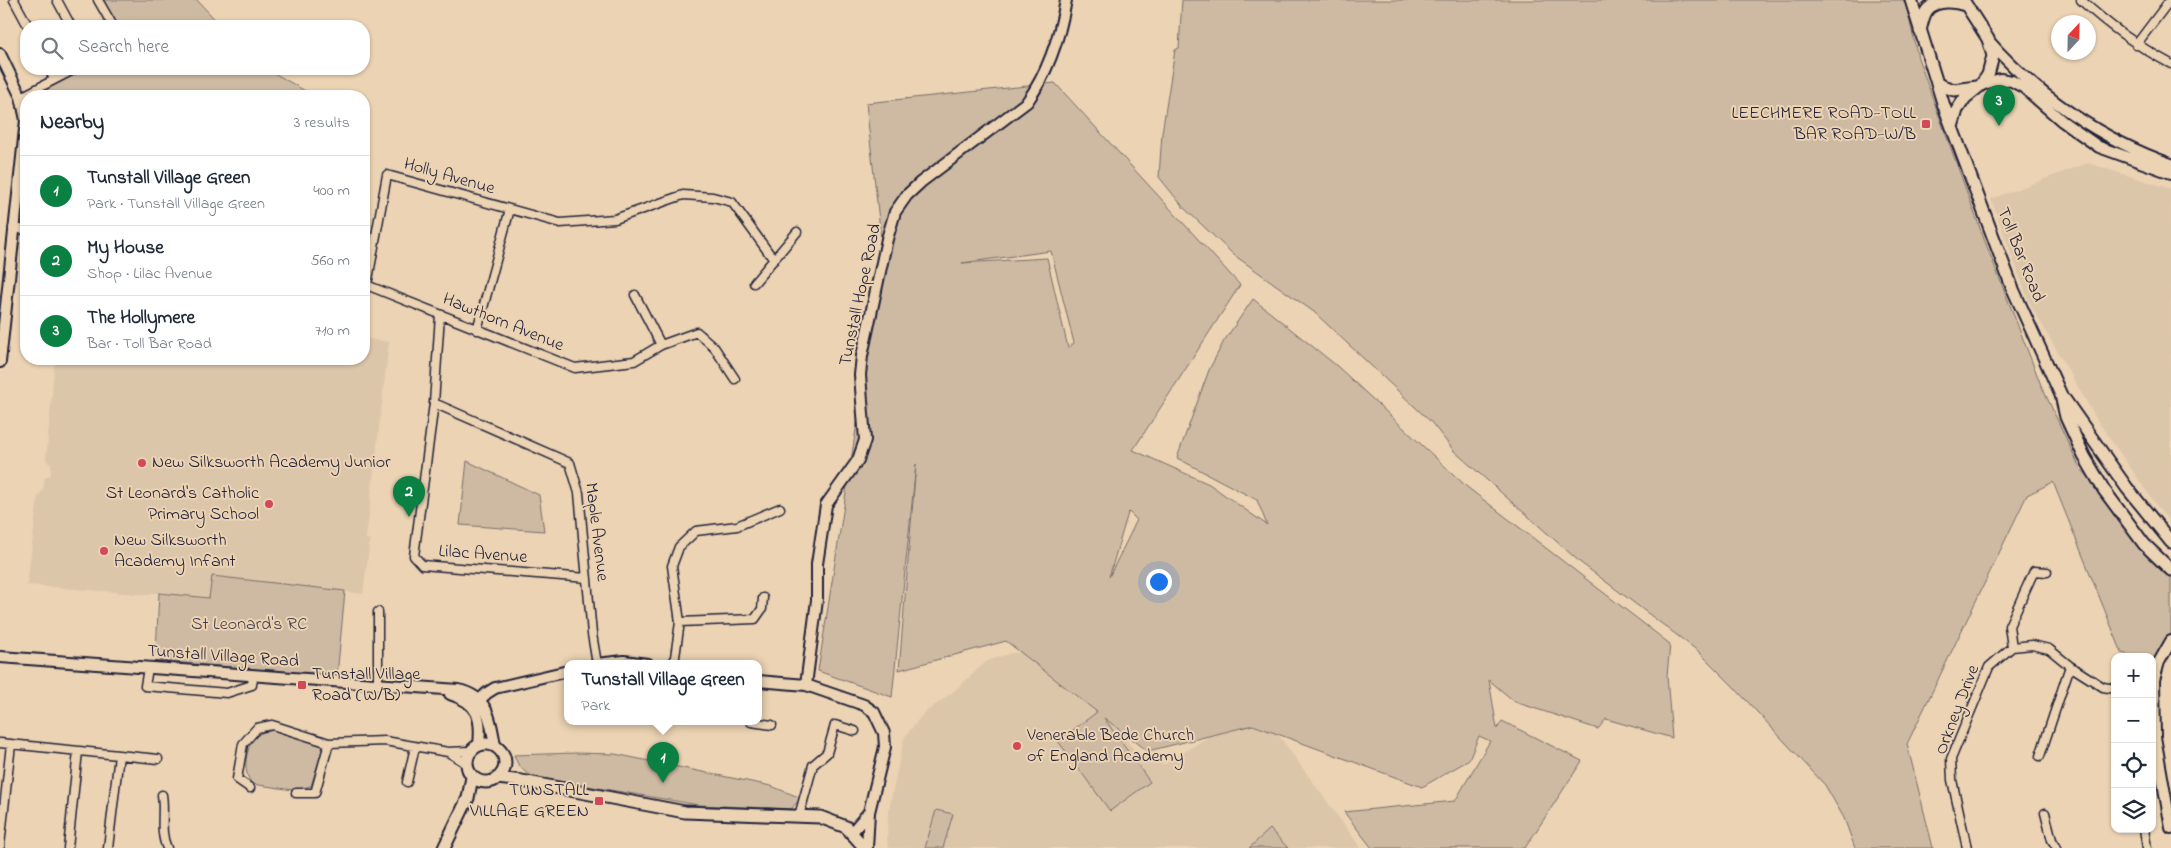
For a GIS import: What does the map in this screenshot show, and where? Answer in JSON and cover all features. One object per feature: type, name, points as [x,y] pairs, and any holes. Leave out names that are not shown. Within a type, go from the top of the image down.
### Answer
[{"type":"main road","points":[[1911,0],[1937,84],[1954,90],[1981,86]]},
{"type":"main road","points":[[1920,33],[1924,17],[1929,8],[1943,2],[1964,3],[1988,39],[1993,56],[1988,75],[1981,86],[1965,98],[1957,110],[1952,127]]},
{"type":"main road","name":"Toll Bar Road","points":[[1937,84],[2012,287],[2061,395],[2127,488],[2171,542]]},
{"type":"main road","name":"Toll Bar Road","points":[[2061,395],[2066,417],[2084,456],[2104,490],[2144,544],[2171,570]]},
{"type":"main road","points":[[468,798],[492,780],[504,769],[503,754],[495,746],[484,743],[472,753],[468,770],[472,777],[482,782],[492,780],[522,781],[685,812],[799,816],[830,820],[852,832],[866,848]]},
{"type":"main road","points":[[505,763],[522,781]]},
{"type":"main road","points":[[444,848],[468,798],[472,777]]},
{"type":"street","points":[[14,0],[25,20]]},
{"type":"street","points":[[57,0],[68,20]]},
{"type":"street","points":[[98,0],[110,20]]},
{"type":"street","name":"Tunstall Hope Road","points":[[806,685],[817,600],[817,564],[826,505],[858,460],[865,440],[860,375],[862,356],[887,239],[895,212],[907,195],[921,182],[1028,102],[1040,84],[1052,56],[1066,0]]},
{"type":"street","points":[[2081,0],[2110,26],[2136,45],[2171,64]]},
{"type":"street","points":[[2136,45],[2170,0]]},
{"type":"street","points":[[1988,39],[2006,60],[2053,100],[2105,135],[2171,164]]},
{"type":"street","points":[[0,54],[20,95]]},
{"type":"street","points":[[52,75],[54,79]]},
{"type":"street","points":[[34,90],[62,75]]},
{"type":"street","points":[[1981,86],[2000,79],[2012,81],[2023,87],[2062,122],[2099,147],[2171,173]]},
{"type":"street","points":[[0,362],[1,335],[20,173]]},
{"type":"street","name":"Holly Avenue","points":[[370,264],[387,175],[560,223],[616,219],[684,195],[713,197],[732,202],[774,260]]},
{"type":"street","points":[[476,330],[510,209]]},
{"type":"street","points":[[13,228],[20,229]]},
{"type":"street","points":[[754,283],[797,232]]},
{"type":"street","name":"Hawthorn Avenue","points":[[370,287],[574,368],[634,361],[661,345]]},
{"type":"street","points":[[635,295],[661,345],[697,332],[714,347],[735,379]]},
{"type":"street","name":"Lilac Avenue","points":[[440,315],[434,403],[414,556],[422,565],[587,578]]},
{"type":"street","name":"Maple Avenue","points":[[434,403],[570,463],[579,493],[596,660]]},
{"type":"street","points":[[675,660],[680,622],[672,566],[679,547],[696,531],[737,526],[780,508]]},
{"type":"street","points":[[2047,572],[2034,571],[2009,626],[2012,647],[2032,645],[2049,649],[2070,666],[2103,687],[2111,688]]},
{"type":"street","points":[[680,622],[755,619],[760,616],[763,598]]},
{"type":"street","points":[[378,612],[378,685]]},
{"type":"street","points":[[2156,673],[2159,662],[2171,641]]},
{"type":"street","name":"Orkney Drive","points":[[1967,848],[1952,780],[1951,760],[1989,667],[2012,647]]},
{"type":"street","name":"Tunstall Village Road","points":[[4,658],[435,689],[466,692],[476,703]]},
{"type":"street","points":[[2040,756],[2070,666]]},
{"type":"street","points":[[148,668],[145,686],[227,692],[252,685],[253,675]]},
{"type":"street","points":[[476,703],[495,688],[564,672]]},
{"type":"street","points":[[762,681],[806,685],[864,705],[874,712],[884,733],[885,747],[870,812],[866,848]]},
{"type":"street","points":[[476,703],[487,711],[495,746]]},
{"type":"street","points":[[250,788],[237,779],[243,744],[257,728],[272,725],[329,743],[385,742],[448,752],[472,753],[479,717],[476,703]]},
{"type":"street","points":[[762,724],[772,725]]},
{"type":"street","points":[[799,816],[813,765],[827,753],[835,725],[855,731]]},
{"type":"street","points":[[0,743],[158,759]]},
{"type":"street","points":[[296,793],[314,792],[329,743]]},
{"type":"street","points":[[2156,743],[2171,828]]},
{"type":"street","points":[[0,846],[11,744]]},
{"type":"street","points":[[407,782],[415,747]]},
{"type":"street","points":[[68,848],[78,751]]},
{"type":"street","points":[[108,848],[119,755]]},
{"type":"street","points":[[162,794],[164,808],[162,824],[164,843],[167,848]]},
{"type":"street","points":[[852,832],[870,812]]},
{"type":"street","points":[[2045,813],[2052,840],[2057,848]]},
{"type":"street","points":[[2145,833],[2147,848]]},
{"type":"shaded area","points":[[2088,163],[2171,189],[2171,522],[2162,513],[2097,420],[2030,304],[1991,199]]},
{"type":"shaded area","points":[[370,339],[389,342],[366,539],[370,540],[363,594],[213,576],[209,598],[27,585],[38,497],[43,489],[45,477],[51,475],[51,465],[46,460],[54,365],[370,365]]},
{"type":"shaded area","name":"Venerable Bede Church of England Academy","points":[[1035,651],[1110,717],[1137,754],[1154,763],[1165,764],[1216,732],[1243,725],[1262,726],[1277,733],[1361,848],[889,848],[887,841],[888,814],[904,738],[923,714],[953,692],[987,661],[1012,653]]},
{"type":"green space","points":[[99,0],[197,0],[215,20],[111,20]]},
{"type":"green space","points":[[1182,0],[1905,0],[1918,58],[1981,231],[2041,385],[2080,468],[2171,566],[2171,641],[2159,662],[2156,662],[2156,653],[2122,653],[2053,482],[2027,495],[1907,744],[1933,848],[1855,848],[1844,818],[1825,785],[1698,651],[1581,563],[1454,451],[1431,422],[1314,312],[1234,255],[1184,208],[1159,177],[1162,133],[1175,50],[1179,48]]},
{"type":"green space","points":[[67,75],[277,75],[304,90],[36,90]]},
{"type":"green space","points":[[1055,83],[1240,285],[1133,450],[1209,484],[1267,525],[1257,500],[1177,458],[1209,370],[1224,341],[1253,299],[1337,366],[1467,487],[1670,644],[1667,676],[1672,738],[1606,719],[1598,729],[1515,702],[1489,680],[1497,729],[1502,721],[1582,761],[1525,848],[1372,848],[1344,812],[1455,801],[1490,741],[1479,736],[1469,760],[1422,787],[1253,725],[1148,751],[1104,718],[1150,782],[1110,811],[1058,741],[1097,712],[1006,641],[899,670],[916,464],[892,697],[818,671],[883,257],[866,103]],"holes":[[[1051,251],[1074,343],[1068,348],[1047,258],[962,263]],[[1128,513],[1137,520],[1109,577]]]},
{"type":"green space","points":[[467,461],[539,495],[544,531],[460,525]]},
{"type":"green space","name":"St Leonard's RC","points":[[212,576],[345,591],[337,676],[161,661],[156,652],[159,593],[209,598]]},
{"type":"green space","points":[[275,730],[324,744],[311,786],[293,790],[252,784],[247,773],[246,762],[252,739],[263,732]]},
{"type":"green space","name":"TUNSTALL VILLAGE GREEN","points":[[615,754],[771,786],[801,798],[791,809],[699,805],[534,777],[521,768],[514,755]]},
{"type":"green space","points":[[936,810],[953,814],[943,848],[925,848]]},
{"type":"green space","points":[[1270,829],[1288,848],[1249,848]]},
{"type":"place","name":"LEECHMERE ROAD-TOLL BAR ROAD-W/B","points":[[1926,124]]},
{"type":"place","name":"The Hollymere","points":[[1999,126]]},
{"type":"place","name":"New Silksworth Academy Junior","points":[[142,463]]},
{"type":"place","name":"St Leonard's Catholic Primary School","points":[[269,504]]},
{"type":"place","name":"My House","points":[[409,517]]},
{"type":"place","name":"New Silksworth Academy Infant","points":[[104,551]]},
{"type":"place","name":"Tunstall Village Road (W/B)","points":[[302,685]]},
{"type":"place","name":"Venerable Bede Church of England Academy","points":[[1017,746]]},
{"type":"place","name":"Tunstall Village Green","points":[[663,783]]},
{"type":"place","name":"TUNSTALL VILLAGE GREEN","points":[[599,801]]}]
